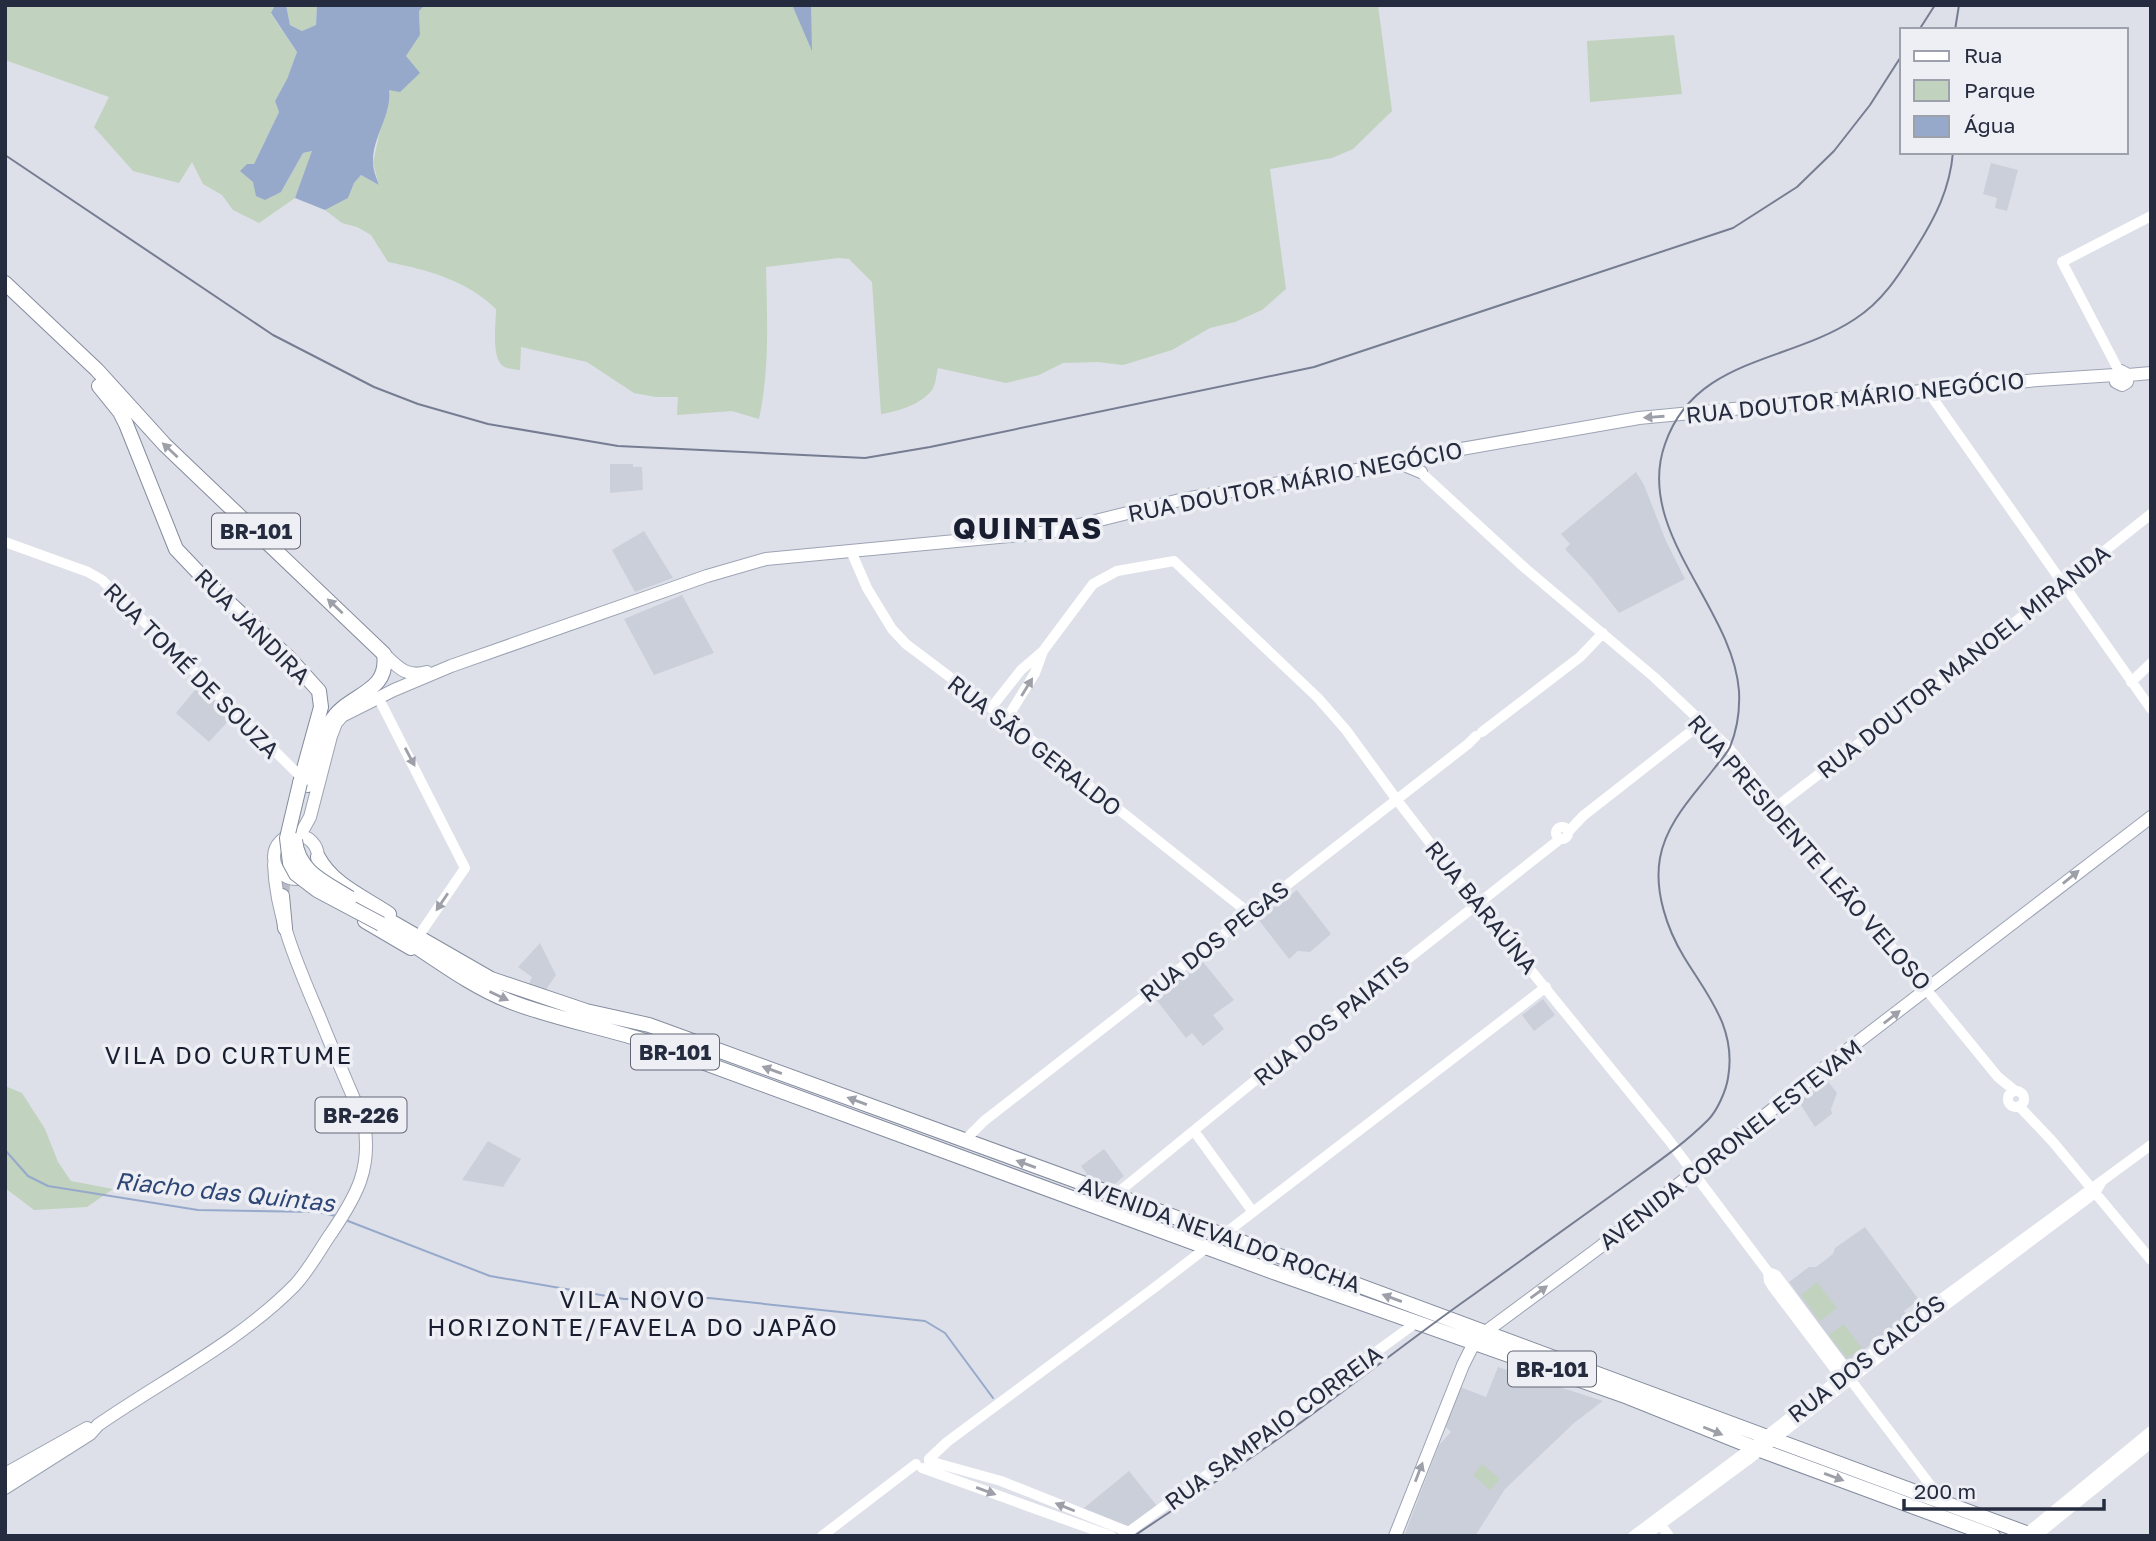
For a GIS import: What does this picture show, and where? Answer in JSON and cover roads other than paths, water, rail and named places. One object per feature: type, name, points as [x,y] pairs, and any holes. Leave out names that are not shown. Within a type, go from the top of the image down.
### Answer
[{"type":"highway","name":"BR-101","points":[[5,283],[97,370],[165,445],[384,654],[384,672],[380,680],[341,709],[330,722],[302,780],[296,829],[297,855],[316,877],[380,919],[414,934]]},
{"type":"highway","name":"RUA JANDIRA","points":[[5,295],[85,371],[120,412],[176,549],[319,691],[321,707],[302,780]]},
{"type":"highway","points":[[318,769],[330,722]]},
{"type":"highway","points":[[317,851],[324,868],[340,884],[394,917],[414,934]]},
{"type":"highway","points":[[296,880],[400,943],[425,952]]},
{"type":"highway","points":[[282,896],[285,928]]},
{"type":"highway","name":"AVENIDA NEVALDO ROCHA","points":[[380,919],[425,952],[484,989],[508,1000],[642,1040],[1334,1294],[1418,1322],[1480,1338]]},
{"type":"highway","name":"AVENIDA NEVALDO ROCHA","points":[[414,934],[509,987],[592,1013],[649,1026],[1115,1195],[1628,1397],[1943,1502],[2030,1535]]},
{"type":"highway","points":[[884,1130],[948,1149],[955,1149],[964,1141]]},
{"type":"highway","name":"AVENIDA NEVALDO ROCHA","points":[[1763,1443],[1963,1530],[1993,1536]]},
{"type":"main road","points":[[2119,374],[2062,262],[2151,216]]},
{"type":"main road","name":"RUA DOUTOR MÁRIO NEGÓCIO","points":[[300,835],[310,817],[336,723],[342,716],[378,697],[451,666],[766,559],[1051,532],[1165,503],[1628,419],[1927,390],[2151,373]]},
{"type":"main road","points":[[1927,390],[2151,709]]},
{"type":"main road","points":[[1402,462],[1402,466],[1421,472],[1422,458]]},
{"type":"main road","name":"RUA PRESIDENTE LEÃO VELOSO","points":[[1421,472],[1727,746],[1928,988],[2011,1093],[2009,1104],[2021,1104],[2096,1188]]},
{"type":"main road","name":"RUA DOUTOR MANOEL MIRANDA","points":[[1776,807],[1942,680],[2151,514]]},
{"type":"main road","name":"RUA TOMÉ DE SOUZA","points":[[5,542],[88,572],[102,580],[302,780]]},
{"type":"main road","name":"RUA SÃO GERALDO","points":[[851,551],[867,587],[899,637],[915,652],[991,708],[1249,913]]},
{"type":"main road","name":"RUA BARAÚNA","points":[[1043,651],[1097,580],[1128,569],[1174,561],[1332,713],[1476,903],[1693,1172],[1768,1272],[1776,1275],[1846,1375],[1943,1502]]},
{"type":"main road","name":"RUA DOS PEGAS","points":[[964,1141],[984,1121],[1580,657],[1602,633]]},
{"type":"main road","points":[[991,708],[1021,670],[1043,651]]},
{"type":"main road","points":[[1006,720],[1035,673],[1043,651]]},
{"type":"main road","name":"RUA DOUTOR MÁRIO NEGÓCIO","points":[[384,654],[403,673],[417,675],[451,666]]},
{"type":"main road","points":[[2131,682],[2151,663]]},
{"type":"main road","points":[[2131,682],[2151,670]]},
{"type":"main road","points":[[378,697],[466,868],[414,934]]},
{"type":"main road","name":"RUA DOS PAIATIS","points":[[1115,1195],[1703,722]]},
{"type":"main road","points":[[279,842],[302,780]]},
{"type":"main road","name":"RUA DOUTOR MÁRIO NEGÓCIO","points":[[313,806],[317,851]]},
{"type":"main road","name":"AVENIDA CORONEL ESTEVAM","points":[[1395,1536],[1463,1365],[1480,1338],[1601,1247],[1928,988],[2151,817]]},
{"type":"main road","points":[[279,842],[289,835],[300,835],[317,851]]},
{"type":"main road","name":"BR-226","points":[[5,1488],[90,1434],[98,1425],[211,1351],[276,1303],[297,1282],[335,1227],[363,1174],[368,1144],[364,1122],[301,975],[285,928],[276,888],[274,863],[274,853],[279,842]]},
{"type":"main road","name":"BR-226","points":[[285,928],[286,889],[296,880],[310,875],[314,870],[317,851]]},
{"type":"main road","points":[[274,863],[278,872],[296,880]]},
{"type":"main road","points":[[822,1536],[900,1476],[924,1462],[1378,1118],[1546,987]]},
{"type":"main road","points":[[1194,1131],[1252,1212]]},
{"type":"main road","name":"RUA DOS CAICÓS","points":[[1633,1536],[1653,1528],[1846,1375],[2151,1145]]},
{"type":"main road","points":[[2096,1188],[2151,1260]]},
{"type":"main road","name":"RUA SAMPAIO CORREIA","points":[[1126,1534],[1418,1322]]},
{"type":"main road","name":"BR-226","points":[[5,1474],[85,1428],[98,1425]]},
{"type":"main road","points":[[2030,1535],[2151,1431]]},
{"type":"main road","points":[[2030,1535],[2151,1443]]},
{"type":"main road","points":[[924,1462],[1001,1481],[1126,1534]]},
{"type":"main road","points":[[924,1462],[1111,1536]]},
{"type":"main road","points":[[1653,1528],[1669,1536]]},
{"type":"water","points":[[275,5],[286,5],[290,25],[302,31],[316,25],[317,5],[425,5],[419,11],[420,35],[406,56],[420,73],[400,92],[389,90],[388,108],[374,153],[373,163],[379,185],[361,175],[354,183],[348,198],[325,210],[295,198],[312,151],[303,153],[281,192],[265,200],[256,196],[253,182],[240,171],[247,164],[254,164],[279,112],[275,101],[297,52],[271,13]]},
{"type":"water","points":[[811,5],[812,51],[793,7]]},
{"type":"waterway","name":"Riacho das Quintas","points":[[5,1150],[28,1176],[48,1186],[198,1210],[317,1212],[336,1216]]},
{"type":"waterway","name":"Riacho das Quintas","points":[[348,1221],[490,1276],[624,1299],[709,1298],[925,1321],[945,1333],[993,1398]]},
{"type":"tunnel","points":[[282,896],[285,864],[291,850]]},
{"type":"tram line","points":[[1920,28],[1935,5]]},
{"type":"tram line","points":[[1955,28],[1959,5]]},
{"type":"tram line","points":[[5,155],[273,335],[374,387],[418,404],[488,424],[618,446],[865,458],[930,447],[1314,367],[1733,228],[1797,187],[1834,151],[1870,105],[1900,58]]},
{"type":"tram line","points":[[1134,1536],[1300,1423],[1653,1165],[1698,1130],[1715,1111],[1728,1078],[1728,1043],[1718,1013],[1672,934],[1660,896],[1659,871],[1663,845],[1674,822],[1730,747],[1737,720],[1739,691],[1733,660],[1721,629],[1673,538],[1663,507],[1659,476],[1665,444],[1679,415],[1698,394],[1721,378],[1746,365],[1829,333],[1855,319],[1882,296],[1897,278],[1929,226],[1945,191],[1953,154]]},
{"type":"district","name":"QUINTAS","points":[[1028,528]]},
{"type":"district","name":"VILA DO CURTUME","points":[[229,1054]]},
{"type":"district","name":"VILA NOVO HORIZONTE/FAVELA DO JAPÃO","points":[[633,1312]]}]
